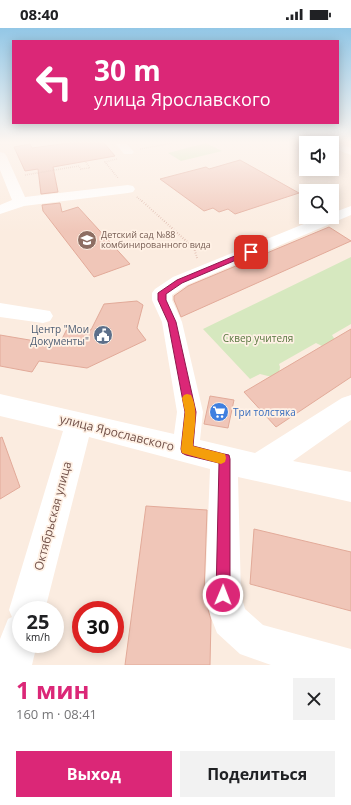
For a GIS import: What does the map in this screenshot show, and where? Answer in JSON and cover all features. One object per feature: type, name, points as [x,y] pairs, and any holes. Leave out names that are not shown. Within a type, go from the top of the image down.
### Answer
[{"type":"street","points":[[5,178],[20,202]]},
{"type":"street","points":[[0,210],[20,202],[128,189]]},
{"type":"street","points":[[186,449],[190,412],[172,322],[162,300],[162,293],[180,281],[351,210]]},
{"type":"street","points":[[0,310],[43,316]]},
{"type":"street","name":"улица Ярославского","points":[[0,405],[240,463],[351,487]]},
{"type":"street","points":[[344,665],[252,642],[230,620],[223,595],[240,463],[318,429],[351,406]]},
{"type":"street","name":"Октябрьская улица","points":[[30,601],[79,423]]},
{"type":"path","points":[[25,175],[39,173]]},
{"type":"path","points":[[114,173],[128,189],[194,248],[196,257],[208,270]]},
{"type":"green space","name":"Сквер учителя","points":[[351,257],[351,324],[332,335],[335,340],[322,346],[316,343],[279,364],[279,373],[272,377],[260,374],[250,379],[203,329]]},
{"type":"building","points":[[38,173],[54,173],[58,192],[41,194]]},
{"type":"building","points":[[184,173],[263,173],[299,193],[235,214],[228,209],[219,212],[213,208],[204,211],[160,179]]},
{"type":"building","name":"Детский сад №88 комбинированного вида","points":[[60,203],[62,212],[78,207],[130,264],[94,277],[43,211],[42,205]]},
{"type":"building","points":[[329,227],[351,241],[181,317],[174,300],[174,296],[188,286]]},
{"type":"building","name":"Центр \"Мои Документы\"","points":[[137,301],[143,305],[137,328],[146,340],[87,368],[39,361],[32,372],[0,366],[0,335],[59,345],[68,327],[91,330],[104,304]]},
{"type":"building","points":[[351,329],[351,377],[276,427],[244,392]]},
{"type":"building","name":"Три толстяка","points":[[210,396],[234,400],[228,428],[204,424]]},
{"type":"building","points":[[2,437],[20,487],[0,499],[0,438]]},
{"type":"building","points":[[146,506],[207,510],[204,595],[211,620],[210,665],[125,665]]},
{"type":"building","points":[[254,529],[351,552],[351,611],[250,584]]},
{"type":"slow traffic","points":[[187,398],[190,412],[186,449],[221,458]]},
{"type":"place","name":"Детский сад №88 комбинированного вида","points":[[87,240]]},
{"type":"place","name":"Центр \"Мои Документы\"","points":[[103,335]]},
{"type":"place","name":"Три толстяка","points":[[219,412]]},
{"type":"route","points":[[223,595],[224,459],[186,449],[190,412],[172,322],[162,300],[162,293],[180,281],[251,252]]}]
